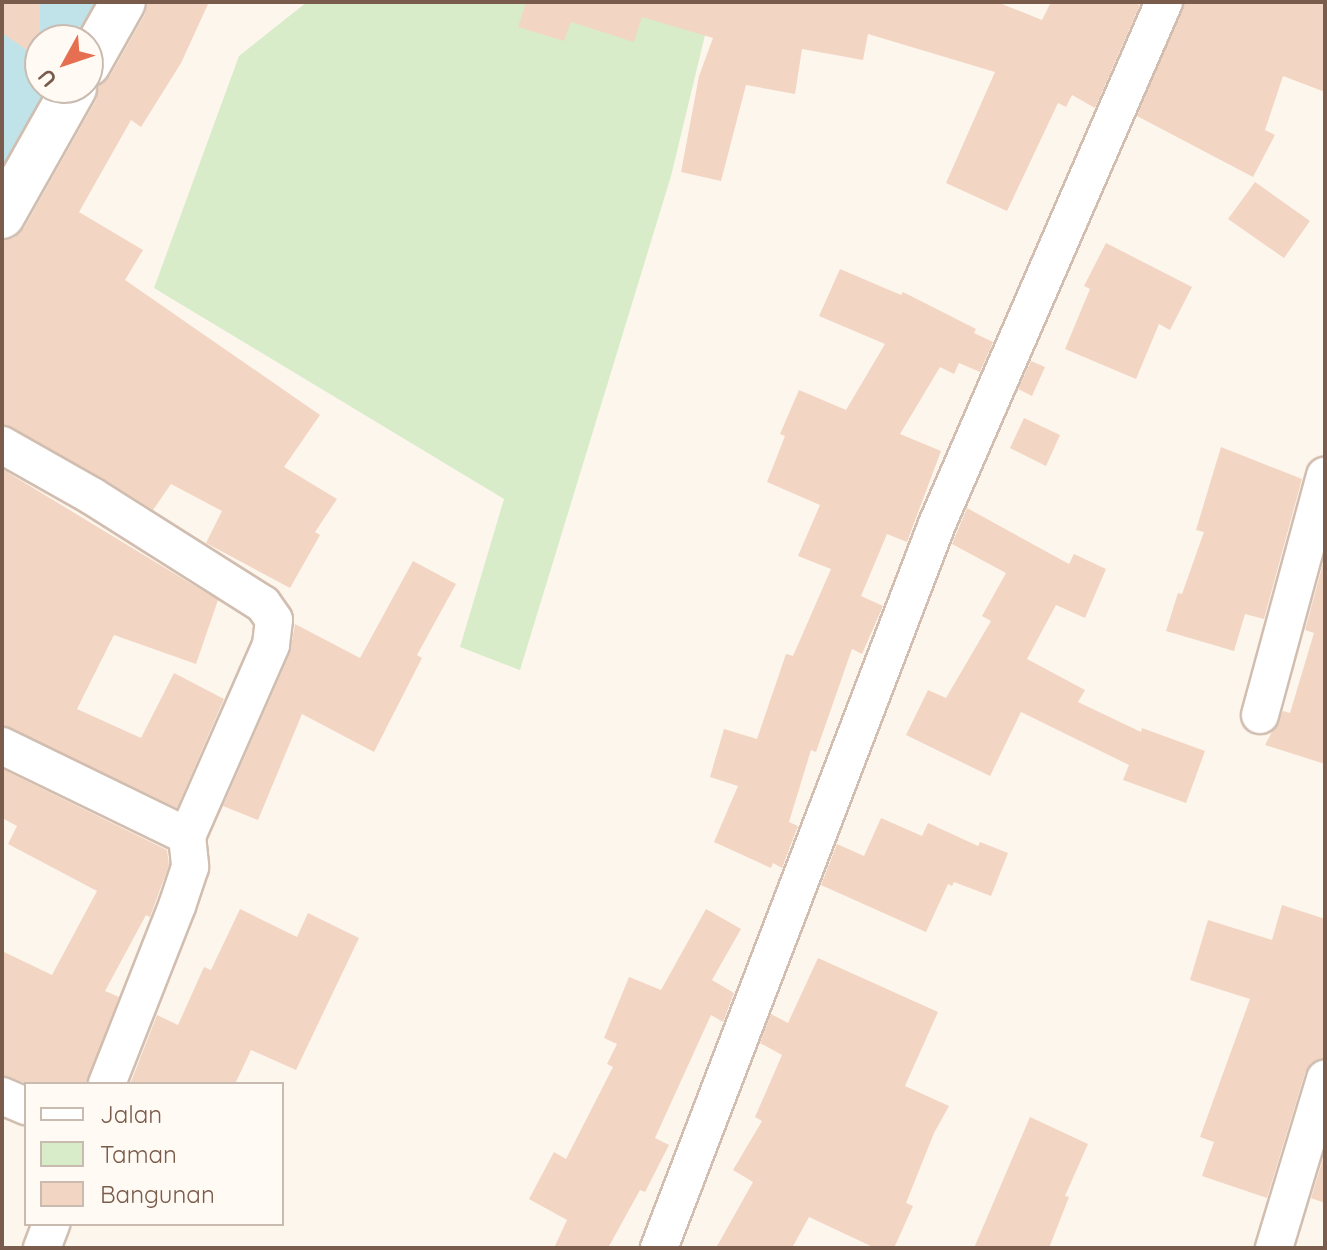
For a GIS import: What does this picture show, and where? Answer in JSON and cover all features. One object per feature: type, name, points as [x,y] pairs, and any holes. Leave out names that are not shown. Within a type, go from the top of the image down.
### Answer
[{"type":"street","points":[[104,36],[123,2]]},
{"type":"street","points":[[659,1248],[937,524],[1164,2]]},
{"type":"street","points":[[2,216],[65,104]]},
{"type":"street","points":[[2,445],[92,496],[263,604],[274,620],[271,645],[187,836],[190,867],[108,1082]]},
{"type":"street","points":[[1260,715],[1325,476]]},
{"type":"street","points":[[2,746],[187,836]]},
{"type":"street","points":[[1274,1248],[1325,1079]]},
{"type":"street","points":[[2,1096],[24,1105]]},
{"type":"street","points":[[42,1248],[50,1226]]},
{"type":"green space","points":[[307,2],[713,2],[671,176],[520,670],[460,647],[504,499],[154,288],[239,56]]},
{"type":"water","points":[[2,2],[96,2],[85,24],[24,24],[24,104],[43,104],[2,178]]},
{"type":"building","points":[[2,2],[40,2],[40,24],[24,24],[24,48],[2,33]]},
{"type":"building","points":[[148,2],[209,2],[181,63],[141,127],[131,120],[79,212],[143,250],[125,280],[320,415],[284,467],[337,499],[315,532],[320,535],[290,588],[206,543],[222,511],[171,484],[153,510],[102,478],[2,424],[2,241],[14,238],[24,228],[94,104],[104,104],[104,81],[145,14]]},
{"type":"building","points":[[526,2],[997,2],[1042,20],[1051,2],[1132,2],[1140,5],[1095,108],[1072,95],[1066,107],[1058,103],[1007,211],[946,183],[995,72],[868,34],[863,60],[802,49],[795,94],[746,85],[721,181],[681,172],[699,76],[713,38],[642,17],[634,42],[571,22],[564,41],[518,27]]},
{"type":"building","points":[[1185,2],[1325,2],[1325,92],[1283,76],[1265,130],[1275,135],[1253,177],[1137,116]]},
{"type":"building","points":[[1255,182],[1310,221],[1284,258],[1228,219]]},
{"type":"building","points":[[1106,243],[1192,287],[1170,330],[1159,324],[1136,379],[1065,349],[1090,289],[1084,286]]},
{"type":"building","points":[[840,269],[901,295],[903,292],[976,329],[974,333],[993,342],[980,372],[959,363],[954,374],[940,367],[900,434],[941,451],[907,542],[887,534],[861,596],[883,606],[862,654],[852,649],[816,752],[811,750],[789,822],[798,826],[782,868],[773,863],[771,868],[714,842],[738,786],[710,777],[724,729],[757,739],[786,654],[793,656],[831,569],[798,556],[820,505],[767,482],[785,436],[780,434],[799,390],[846,410],[885,344],[819,316]]},
{"type":"building","points":[[1031,361],[1045,367],[1032,396],[1018,389]]},
{"type":"building","points":[[1024,418],[1060,435],[1046,466],[1010,448]]},
{"type":"building","points":[[1221,447],[1302,479],[1264,619],[1245,614],[1234,651],[1166,631],[1178,593],[1182,594],[1204,532],[1196,530]]},
{"type":"building","points":[[2,469],[218,600],[196,664],[114,635],[77,709],[141,738],[174,673],[224,699],[177,808],[2,725]]},
{"type":"building","points":[[967,508],[1069,564],[1074,554],[1106,569],[1085,618],[1056,605],[1027,659],[1085,690],[1078,702],[1141,732],[1142,728],[1205,751],[1186,803],[1123,780],[1129,765],[1021,712],[990,776],[906,735],[928,690],[946,698],[991,621],[982,616],[1006,573],[952,544]]},
{"type":"building","points":[[1325,556],[1325,764],[1265,745],[1283,711],[1290,713],[1314,633],[1305,630]]},
{"type":"building","points":[[413,561],[456,584],[417,655],[422,658],[374,752],[302,714],[258,820],[223,806],[290,653],[295,624],[360,658]]},
{"type":"building","points":[[2,769],[167,850],[169,865],[150,917],[146,915],[105,991],[119,997],[87,1082],[24,1083],[2,1075],[2,951],[52,975],[97,891],[8,844],[17,826],[2,818]]},
{"type":"building","points":[[881,818],[922,836],[928,823],[978,846],[980,842],[1008,853],[991,896],[954,882],[952,886],[948,884],[926,932],[821,885],[837,844],[864,856]]},
{"type":"building","points":[[1282,905],[1325,919],[1325,1059],[1311,1063],[1305,1073],[1267,1198],[1202,1176],[1214,1142],[1200,1137],[1250,999],[1190,980],[1208,920],[1272,940]]},
{"type":"building","points":[[240,909],[297,937],[308,913],[359,938],[296,1070],[251,1050],[236,1082],[131,1082],[157,1015],[178,1025],[204,967],[211,970]]},
{"type":"building","points":[[706,909],[741,929],[712,980],[734,993],[723,1022],[711,1015],[655,1138],[669,1145],[645,1192],[640,1190],[608,1248],[554,1248],[567,1220],[529,1199],[554,1152],[566,1159],[613,1067],[607,1064],[617,1044],[604,1038],[629,977],[661,990]]},
{"type":"building","points":[[818,958],[938,1012],[905,1086],[949,1106],[934,1133],[906,1203],[913,1206],[894,1248],[875,1248],[809,1217],[792,1248],[716,1248],[753,1182],[733,1170],[762,1121],[755,1117],[782,1055],[760,1043],[771,1014],[788,1023]]},
{"type":"building","points":[[1030,1117],[1088,1144],[1065,1196],[1069,1197],[1049,1248],[974,1248]]},
{"type":"building","points":[[1325,1152],[1325,1203],[1311,1198]]}]
